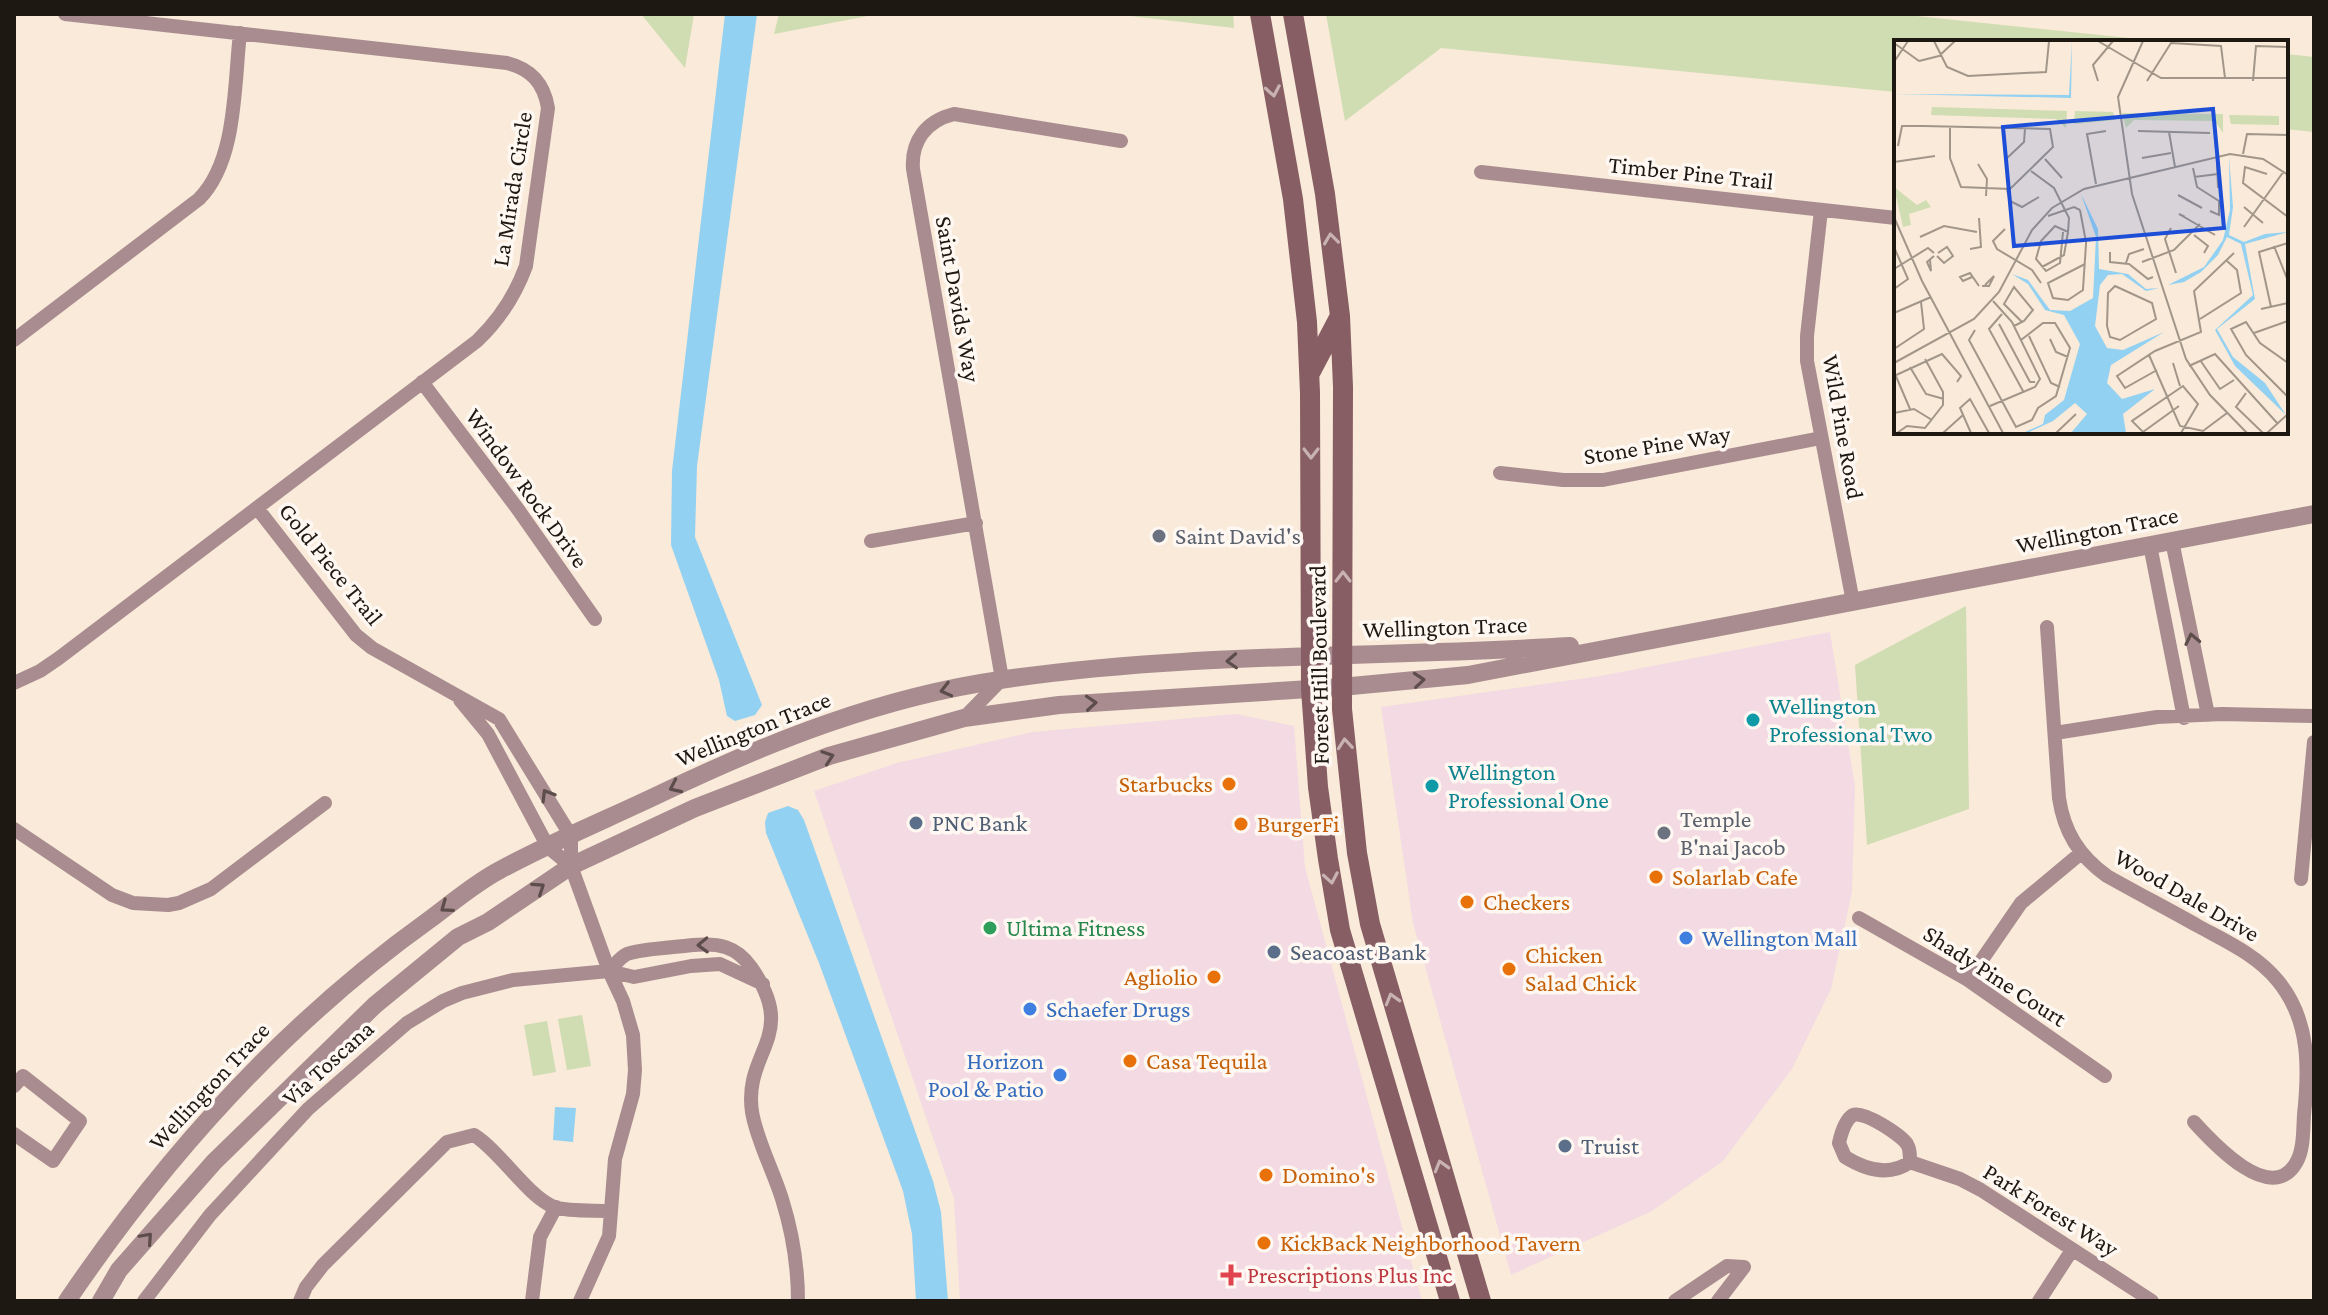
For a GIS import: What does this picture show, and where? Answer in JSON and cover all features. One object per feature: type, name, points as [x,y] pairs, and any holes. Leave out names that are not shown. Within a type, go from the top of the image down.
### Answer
[{"type":"main road","name":"Forest Hill Boulevard","points":[[1260,14],[1300,252],[1310,375],[1310,656],[1318,787],[1340,930],[1450,1301]]},
{"type":"main road","name":"Forest Hill Boulevard","points":[[1293,14],[1325,194],[1340,316],[1343,387],[1341,687],[1348,781],[1370,924],[1481,1301]]},
{"type":"main road","points":[[1310,375],[1340,316]]},
{"type":"street","name":"La Mirada Circle","points":[[14,683],[59,658],[493,325],[518,287],[531,244],[548,108],[542,87],[528,71],[507,63],[65,14]]},
{"type":"street","points":[[14,340],[199,199],[213,183],[223,164],[227,144],[240,33]]},
{"type":"street","name":"Saint Davids Way","points":[[1002,679],[913,169],[914,148],[918,138],[933,122],[964,114],[1121,141]]},
{"type":"street","name":"Timber Pine Trail","points":[[1481,172],[1894,218]]},
{"type":"street","name":"Wild Pine Road","points":[[1821,210],[1807,361],[1853,602]]},
{"type":"street","name":"Window Rock Drive","points":[[422,382],[517,508],[595,619]]},
{"type":"street","name":"Stone Pine Way","points":[[1500,473],[1563,480],[1603,480],[1821,438]]},
{"type":"street","name":"Gold Piece Trail","points":[[257,508],[356,635],[372,648],[499,719],[571,836]]},
{"type":"street","name":"Wellington Trace","points":[[101,1301],[119,1270],[214,1162],[375,1005],[458,937],[488,922],[571,866],[695,808],[829,756],[964,718],[1059,705],[1341,687],[1468,675],[2314,514]]},
{"type":"street","points":[[871,541],[976,523]]},
{"type":"street","points":[[2172,541],[2208,715]]},
{"type":"street","points":[[2150,545],[2184,718]]},
{"type":"street","name":"Wood Dale Drive","points":[[2047,627],[2061,810],[2068,831],[2081,853],[2107,876],[2247,953],[2278,981],[2299,1018],[2308,1060],[2306,1096],[2300,1156],[2288,1172],[2269,1178],[2259,1176],[2217,1149],[2194,1122]]},
{"type":"street","name":"Wellington Trace","points":[[67,1301],[116,1229],[197,1131],[281,1042],[379,955],[497,871],[779,739],[876,708],[1002,679],[1111,668],[1341,654],[1459,653],[1653,641]]},
{"type":"street","points":[[964,718],[1002,679]]},
{"type":"street","name":"Gold Piece Trail","points":[[455,693],[488,734],[548,847],[571,866]]},
{"type":"street","points":[[2055,733],[2157,717],[2314,716]]},
{"type":"street","points":[[2301,879],[2314,742]]},
{"type":"street","points":[[14,829],[112,895],[133,903],[168,905],[211,889],[325,803]]},
{"type":"street","points":[[571,836],[571,866],[630,1023],[635,1059],[633,1094],[615,1159],[609,1236],[580,1301]]},
{"type":"street","points":[[1968,980],[2021,903],[2081,853]]},
{"type":"street","name":"Shady Pine Court","points":[[1859,918],[1968,980],[2105,1076]]},
{"type":"street","points":[[609,971],[625,954],[695,945],[726,945],[743,956],[763,984],[771,1005],[771,1026],[753,1080],[752,1111],[792,1240],[798,1301]]},
{"type":"street","points":[[609,971],[634,977],[720,964],[763,984]]},
{"type":"street","name":"Via Toscana","points":[[144,1301],[210,1215],[261,1157],[329,1090],[407,1023],[443,1001],[492,984],[609,971]]},
{"type":"street","points":[[14,1086],[23,1076],[80,1121],[53,1161],[14,1134]]},
{"type":"street","points":[[1862,1114],[1901,1137],[1916,1165],[1896,1171],[1879,1171],[1845,1157],[1839,1143],[1847,1122],[1854,1115],[1862,1114]]},
{"type":"street","points":[[300,1301],[306,1287],[323,1265],[447,1142],[474,1135],[487,1143],[541,1199],[556,1207],[611,1211]]},
{"type":"street","name":"Park Forest Way","points":[[1916,1165],[1960,1179],[1981,1190],[2152,1301]]},
{"type":"street","points":[[532,1301],[540,1237],[556,1207]]},
{"type":"street","points":[[2039,1301],[2072,1250]]},
{"type":"street","points":[[1675,1301],[1727,1266],[1744,1267],[1718,1301]]},
{"type":"shaded area","points":[[1830,632],[1855,786],[1852,892],[1831,989],[1792,1069],[1723,1161],[1652,1211],[1511,1275],[1413,923],[1381,707],[1600,676]]},
{"type":"shaded area","points":[[1236,714],[1294,726],[1305,867],[1422,1301],[960,1301],[954,1199],[814,791],[897,763],[1032,732]]},
{"type":"green space","points":[[641,14],[694,14],[685,68]]},
{"type":"green space","points":[[779,14],[878,14],[774,34]]},
{"type":"green space","points":[[1113,14],[1233,14],[1234,28]]},
{"type":"green space","points":[[1326,14],[1897,14],[2149,40],[1894,40],[1894,92],[1441,48],[1345,121]]},
{"type":"green space","points":[[2288,54],[2314,57],[2314,132],[2288,129]]},
{"type":"green space","points":[[1966,606],[1969,809],[1867,845],[1855,665]]},
{"type":"green space","points":[[582,1015],[591,1066],[567,1070],[558,1019]]},
{"type":"green space","points":[[547,1021],[556,1072],[533,1076],[524,1025]]},
{"type":"water","points":[[725,14],[757,14],[697,466],[695,537],[762,705],[755,715],[735,721],[727,716],[719,680],[671,545],[672,471]]},
{"type":"water","points":[[788,806],[798,810],[804,820],[933,1181],[941,1212],[948,1301],[916,1301],[912,1234],[903,1191],[819,963],[766,833],[768,813]]},
{"type":"water","points":[[555,1107],[576,1108],[573,1142],[553,1140]]},
{"type":"place","name":"Saint David's","points":[[1159,536]]},
{"type":"place","name":"Wellington Professional Two","points":[[1753,720]]},
{"type":"place","name":"Starbucks","points":[[1229,784]]},
{"type":"place","name":"Wellington Professional One","points":[[1432,786]]},
{"type":"place","name":"PNC Bank","points":[[916,823]]},
{"type":"place","name":"BurgerFi","points":[[1241,824]]},
{"type":"place","name":"Temple B'nai Jacob","points":[[1664,833]]},
{"type":"place","name":"Solarlab Cafe","points":[[1656,877]]},
{"type":"place","name":"Checkers","points":[[1467,902]]},
{"type":"place","name":"Ultima Fitness","points":[[990,928]]},
{"type":"place","name":"Wellington Mall","points":[[1686,938]]},
{"type":"place","name":"Seacoast Bank","points":[[1274,952]]},
{"type":"place","name":"Chicken Salad Chick","points":[[1509,969]]},
{"type":"place","name":"Agliolio","points":[[1214,977]]},
{"type":"place","name":"Schaefer Drugs","points":[[1030,1009]]},
{"type":"place","name":"Casa Tequila","points":[[1130,1061]]},
{"type":"place","name":"Horizon Pool & Patio","points":[[1060,1075]]},
{"type":"place","name":"Truist","points":[[1565,1146]]},
{"type":"place","name":"Domino's","points":[[1266,1175]]},
{"type":"place","name":"KickBack Neighborhood Tavern","points":[[1264,1243]]},
{"type":"place","name":"Prescriptions Plus Inc","points":[[1231,1275]]}]
